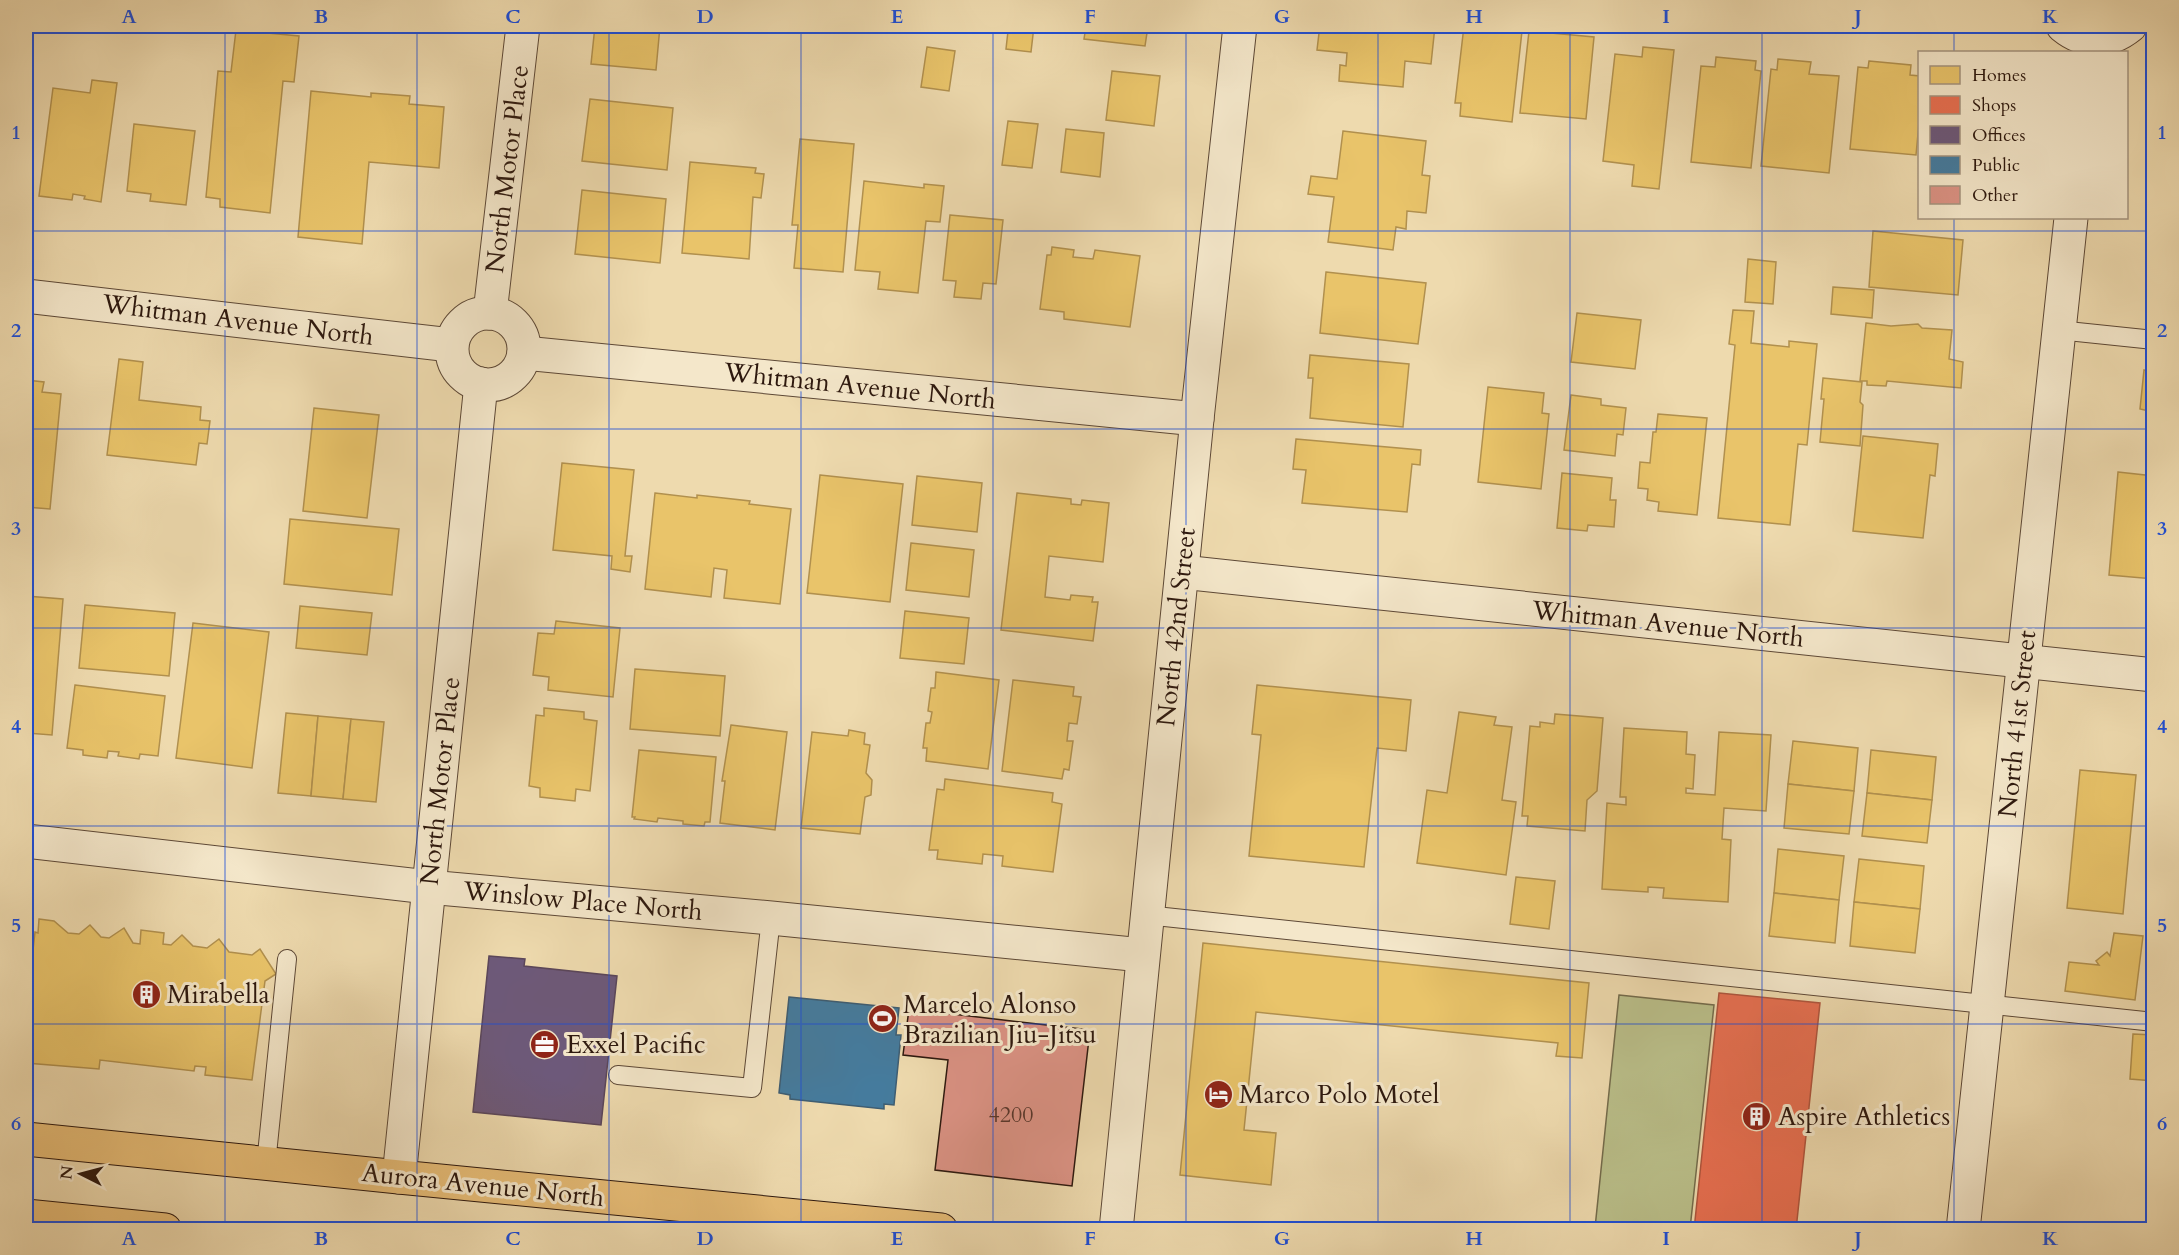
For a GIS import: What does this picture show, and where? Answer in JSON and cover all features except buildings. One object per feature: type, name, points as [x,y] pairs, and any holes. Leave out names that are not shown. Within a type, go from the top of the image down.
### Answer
[{"type":"highway","name":"Aurora Avenue North","points":[[26,1139],[941,1230]]},
{"type":"highway","points":[[26,1216],[165,1230]]},
{"type":"street","name":"North Motor Place","points":[[490,313],[523,26]]},
{"type":"street","name":"North 42nd Street","points":[[1116,1230],[1146,915],[1239,26]]},
{"type":"street","points":[[2081,39],[2106,39],[2120,34],[2130,26]]},
{"type":"street","name":"North 41st Street","points":[[1963,1230],[2071,219]]},
{"type":"street","name":"Whitman Avenue North","points":[[26,296],[451,345]]},
{"type":"street","points":[[490,313],[509,318],[518,328],[523,338],[523,361],[508,379],[498,384],[481,384],[466,378],[458,370],[452,358],[451,345],[462,322],[472,315],[490,313]]},
{"type":"street","name":"Whitman Avenue North","points":[[524,352],[1197,419]]},
{"type":"street","name":"North Motor Place","points":[[399,1177],[481,384]]},
{"type":"street","name":"Whitman Avenue North","points":[[1182,572],[2154,675]]},
{"type":"street","name":"Winslow Place North","points":[[26,842],[428,887],[1142,955]]},
{"type":"lane","points":[[2058,330],[2154,340]]},
{"type":"lane","points":[[1146,915],[2154,1022]]},
{"type":"lane","points":[[618,1075],[752,1088],[771,918]]},
{"type":"lane","points":[[266,1164],[287,959]]},
{"type":"green space","points":[[1619,995],[1714,1005],[1690,1229],[1595,1228]]},
{"type":"place","name":"Mirabella","points":[[146,994]]},
{"type":"place","name":"Marcelo Alonso Brazilian Jiu-Jitsu","points":[[882,1019]]},
{"type":"place","name":"Exxel Pacific","points":[[545,1044]]},
{"type":"place","name":"Marco Polo Motel","points":[[1218,1094]]},
{"type":"place","name":"Aspire Athletics","points":[[1757,1116]]}]
